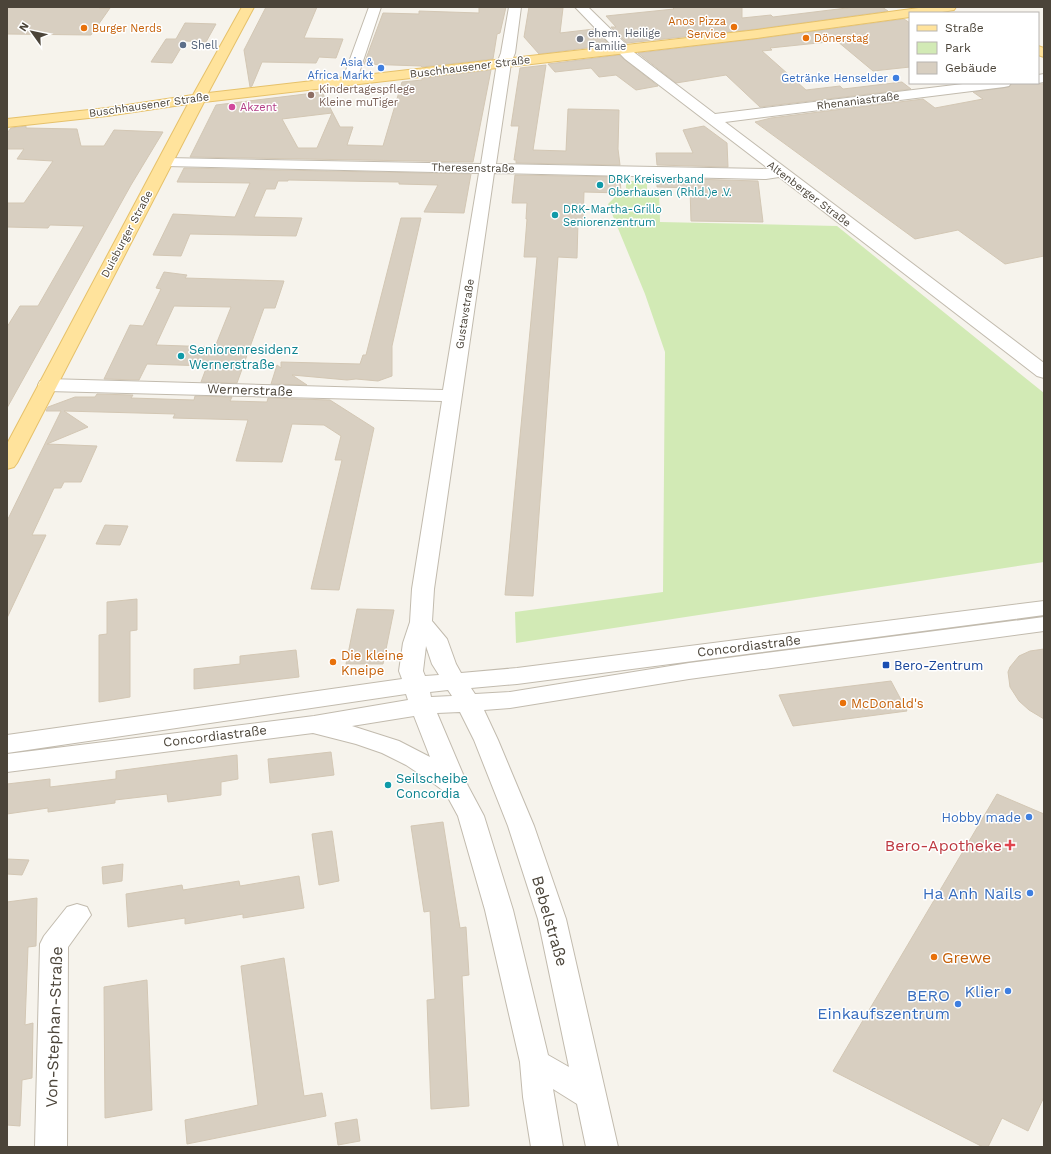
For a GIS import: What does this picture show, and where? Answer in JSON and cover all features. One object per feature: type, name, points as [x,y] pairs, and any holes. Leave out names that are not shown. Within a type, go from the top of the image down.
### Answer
[{"type":"main road","name":"Duisburger Straße","points":[[7,463],[198,99],[248,7]]},
{"type":"main road","name":"Buschhausener Straße","points":[[920,12],[955,8]]},
{"type":"main road","name":"Buschhausener Straße","points":[[7,123],[107,112],[228,94],[756,34],[909,13]]},
{"type":"main road","points":[[107,112],[142,112],[168,120],[179,136]]},
{"type":"street","points":[[352,80],[352,73],[375,7]]},
{"type":"street","name":"Gustavstraße","points":[[419,696],[411,672],[415,643],[421,622],[424,582],[452,396],[504,63],[508,53],[515,7]]},
{"type":"street","name":"Altenberger Straße","points":[[581,7],[622,49],[780,172],[1044,372]]},
{"type":"street","name":"Rhenaniastraße","points":[[712,119],[996,84]]},
{"type":"street","name":"Theresenstraße","points":[[166,162],[766,174],[780,172]]},
{"type":"street","name":"Wernerstraße","points":[[47,385],[452,396]]},
{"type":"street","name":"Concordiastraße","points":[[461,693],[517,676],[616,662],[851,634],[1044,608]]},
{"type":"street","points":[[421,622],[435,639],[444,664],[461,693]]},
{"type":"street","name":"Concordiastraße","points":[[7,744],[419,696],[461,693],[510,700],[697,670],[1044,624]]},
{"type":"street","name":"Bebelstraße","points":[[461,693],[486,740],[521,826],[552,919],[602,1147]]},
{"type":"street","points":[[419,696],[455,786],[471,816],[499,910],[535,1062],[538,1097],[547,1147]]},
{"type":"street","name":"Concordiastraße","points":[[7,763],[314,724],[419,696]]},
{"type":"street","points":[[314,724],[400,751],[436,772],[455,786]]},
{"type":"street","name":"Von-Stephan-Straße","points":[[51,1147],[54,944],[78,915]]},
{"type":"street","points":[[535,1062],[592,1097]]},
{"type":"green space","points":[[626,181],[647,181],[647,190],[659,192],[660,222],[837,226],[1044,393],[1044,562],[516,643],[515,612],[663,592],[665,352],[645,294],[608,204],[615,197],[626,194]]},
{"type":"building","points":[[7,7],[110,8],[91,35],[7,34]]},
{"type":"building","points":[[266,7],[317,7],[304,38],[343,39],[336,58],[319,57],[316,63],[262,62],[252,86],[250,87],[244,50]]},
{"type":"building","points":[[479,7],[506,7],[500,33],[497,34],[493,59],[422,67],[364,64],[383,13],[419,14],[419,11],[479,13]]},
{"type":"building","points":[[529,7],[563,8],[560,33],[594,29],[610,45],[539,54],[524,37]]},
{"type":"building","points":[[672,7],[742,7],[742,18],[771,15],[773,17],[855,7],[882,7],[888,11],[757,29],[627,43],[611,27],[616,27],[606,16],[674,9]]},
{"type":"building","points":[[904,19],[909,22],[909,67],[873,71],[837,41],[770,48],[772,50],[762,51],[806,90],[840,86],[843,89],[902,82],[911,89],[760,107],[726,75],[676,83],[638,53],[757,39]]},
{"type":"building","points":[[185,23],[216,24],[206,42],[185,41],[172,63],[151,62],[166,39],[176,39]]},
{"type":"building","points":[[619,55],[658,86],[636,90],[616,75],[599,77],[591,68],[555,72],[548,64]]},
{"type":"building","points":[[546,65],[533,150],[566,151],[568,109],[619,110],[618,149],[620,165],[516,163],[516,160],[514,160],[519,126],[511,126],[520,68]]},
{"type":"building","points":[[491,70],[473,162],[190,157],[216,105],[322,92],[340,127],[353,127],[347,145],[383,146],[402,82],[422,80],[422,78]],"holes":[[[332,113],[317,148],[298,148],[282,119]]]},
{"type":"building","points":[[1011,84],[1044,84],[1044,256],[1005,264],[958,230],[915,239],[755,122],[771,118],[923,99],[935,108],[983,99],[973,92],[1009,87]]},
{"type":"building","points":[[26,126],[26,128],[77,129],[81,146],[104,146],[114,130],[163,132],[131,185],[7,408],[7,327],[20,306],[38,306],[84,226],[50,225],[48,228],[7,227],[7,203],[24,203],[53,161],[17,159],[24,149],[7,149],[7,133],[11,128]]},
{"type":"building","points":[[704,126],[727,143],[728,167],[657,165],[656,153],[693,153],[683,130]]},
{"type":"building","points":[[184,168],[471,174],[464,213],[424,212],[438,185],[399,184],[399,182],[278,181],[275,189],[266,189],[254,217],[302,218],[296,236],[190,234],[181,256],[153,255],[173,214],[235,217],[250,183],[177,182]]},
{"type":"building","points":[[515,175],[620,177],[621,193],[584,192],[583,222],[578,222],[577,258],[558,257],[533,596],[505,595],[537,257],[524,257],[527,203],[512,203]]},
{"type":"building","points":[[657,178],[758,181],[763,222],[691,221],[690,188],[657,187]]},
{"type":"building","points":[[401,218],[421,218],[392,346],[392,376],[378,381],[292,375],[307,385],[271,384],[277,365],[281,368],[281,362],[360,364],[363,355],[366,355]]},
{"type":"building","points":[[164,272],[187,275],[185,278],[284,281],[275,308],[264,308],[237,383],[201,382],[207,366],[147,364],[139,380],[104,379],[130,325],[143,326],[161,289],[156,288]],"holes":[[[174,306],[231,307],[215,347],[156,345]]]},
{"type":"building","points":[[97,394],[133,395],[131,398],[194,400],[195,396],[232,397],[230,401],[267,402],[268,398],[330,400],[374,428],[339,590],[311,589],[342,460],[335,460],[341,436],[324,425],[292,424],[282,462],[236,461],[248,420],[173,418],[175,414],[64,411],[88,427],[47,444],[97,446],[81,482],[64,482],[61,488],[54,488],[32,535],[46,535],[7,618],[7,521],[61,411],[46,411],[48,407],[75,397],[95,397]]},
{"type":"building","points":[[105,525],[128,526],[120,545],[96,544]]},
{"type":"building","points":[[137,599],[137,630],[130,631],[130,697],[99,702],[99,635],[107,634],[107,602]]},
{"type":"building","points":[[357,609],[394,610],[383,664],[346,664]]},
{"type":"building","points":[[1044,649],[1044,719],[1029,710],[1019,701],[1010,687],[1008,672],[1019,656],[1030,651]]},
{"type":"building","points":[[296,650],[299,677],[194,689],[194,669],[240,664],[240,656]]},
{"type":"building","name":"McDonald's","points":[[891,681],[907,711],[793,726],[779,695]]},
{"type":"building","points":[[331,752],[334,775],[270,783],[268,759]]},
{"type":"building","points":[[237,755],[238,779],[221,782],[221,795],[168,802],[167,794],[115,800],[115,803],[48,812],[48,808],[7,814],[7,784],[50,779],[50,787],[116,779],[116,771]]},
{"type":"building","name":"BERO Einkaufszentrum","points":[[997,794],[1044,814],[1044,1097],[1028,1131],[1002,1118],[988,1147],[983,1147],[833,1071]]},
{"type":"building","points":[[443,822],[460,928],[466,927],[469,975],[462,976],[469,1106],[431,1109],[427,1000],[435,999],[430,911],[424,912],[411,826]]},
{"type":"building","points":[[332,831],[339,881],[319,885],[312,834]]},
{"type":"building","points":[[7,859],[29,860],[22,875],[7,874]]},
{"type":"building","points":[[123,864],[122,881],[103,884],[102,867]]},
{"type":"building","points":[[299,876],[304,908],[243,918],[243,914],[185,924],[185,918],[128,927],[126,894],[182,885],[183,890],[239,881],[240,886]]},
{"type":"building","points":[[37,898],[36,946],[28,947],[25,1025],[33,1023],[32,1078],[22,1080],[20,1126],[7,1125],[7,902]]},
{"type":"building","points":[[284,958],[304,1096],[322,1093],[326,1116],[187,1144],[185,1120],[258,1105],[241,966]]},
{"type":"building","points":[[147,980],[152,1110],[105,1118],[104,987]]},
{"type":"building","points":[[357,1119],[360,1141],[338,1145],[335,1123]]},
{"type":"place","name":"Anos Pizza Service","points":[[734,27]]},
{"type":"place","name":"Burger Nerds","points":[[84,28]]},
{"type":"place","name":"Dönerstag","points":[[806,38]]},
{"type":"place","name":"ehem. Heilige Familie","points":[[580,39]]},
{"type":"place","name":"Shell","points":[[183,45]]},
{"type":"place","name":"Asia & Africa Markt","points":[[381,68]]},
{"type":"place","name":"Getränke Henselder","points":[[896,78]]},
{"type":"place","name":"Kindertagespflege Kleine muTiger","points":[[311,95]]},
{"type":"place","name":"Akzent","points":[[232,107]]},
{"type":"place","name":"DRK Kreisverband Oberhausen (Rhld.)e .V.","points":[[600,185]]},
{"type":"place","name":"DRK-Martha-Grillo Seniorenzentrum","points":[[555,215]]},
{"type":"place","name":"Seniorenresidenz Wernerstraße","points":[[181,356]]},
{"type":"place","name":"Die kleine Kneipe","points":[[333,662]]},
{"type":"place","name":"Bero-Zentrum","points":[[886,665]]},
{"type":"place","name":"McDonald's","points":[[843,703]]},
{"type":"place","name":"Seilscheibe Concordia","points":[[388,785]]},
{"type":"place","name":"Hobby made","points":[[1029,817]]},
{"type":"place","name":"Bero-Apotheke","points":[[1010,845]]},
{"type":"place","name":"Ha Anh Nails","points":[[1030,893]]},
{"type":"place","name":"Grewe","points":[[934,957]]},
{"type":"place","name":"Klier","points":[[1008,991]]},
{"type":"place","name":"BERO Einkaufszentrum","points":[[958,1004]]}]
